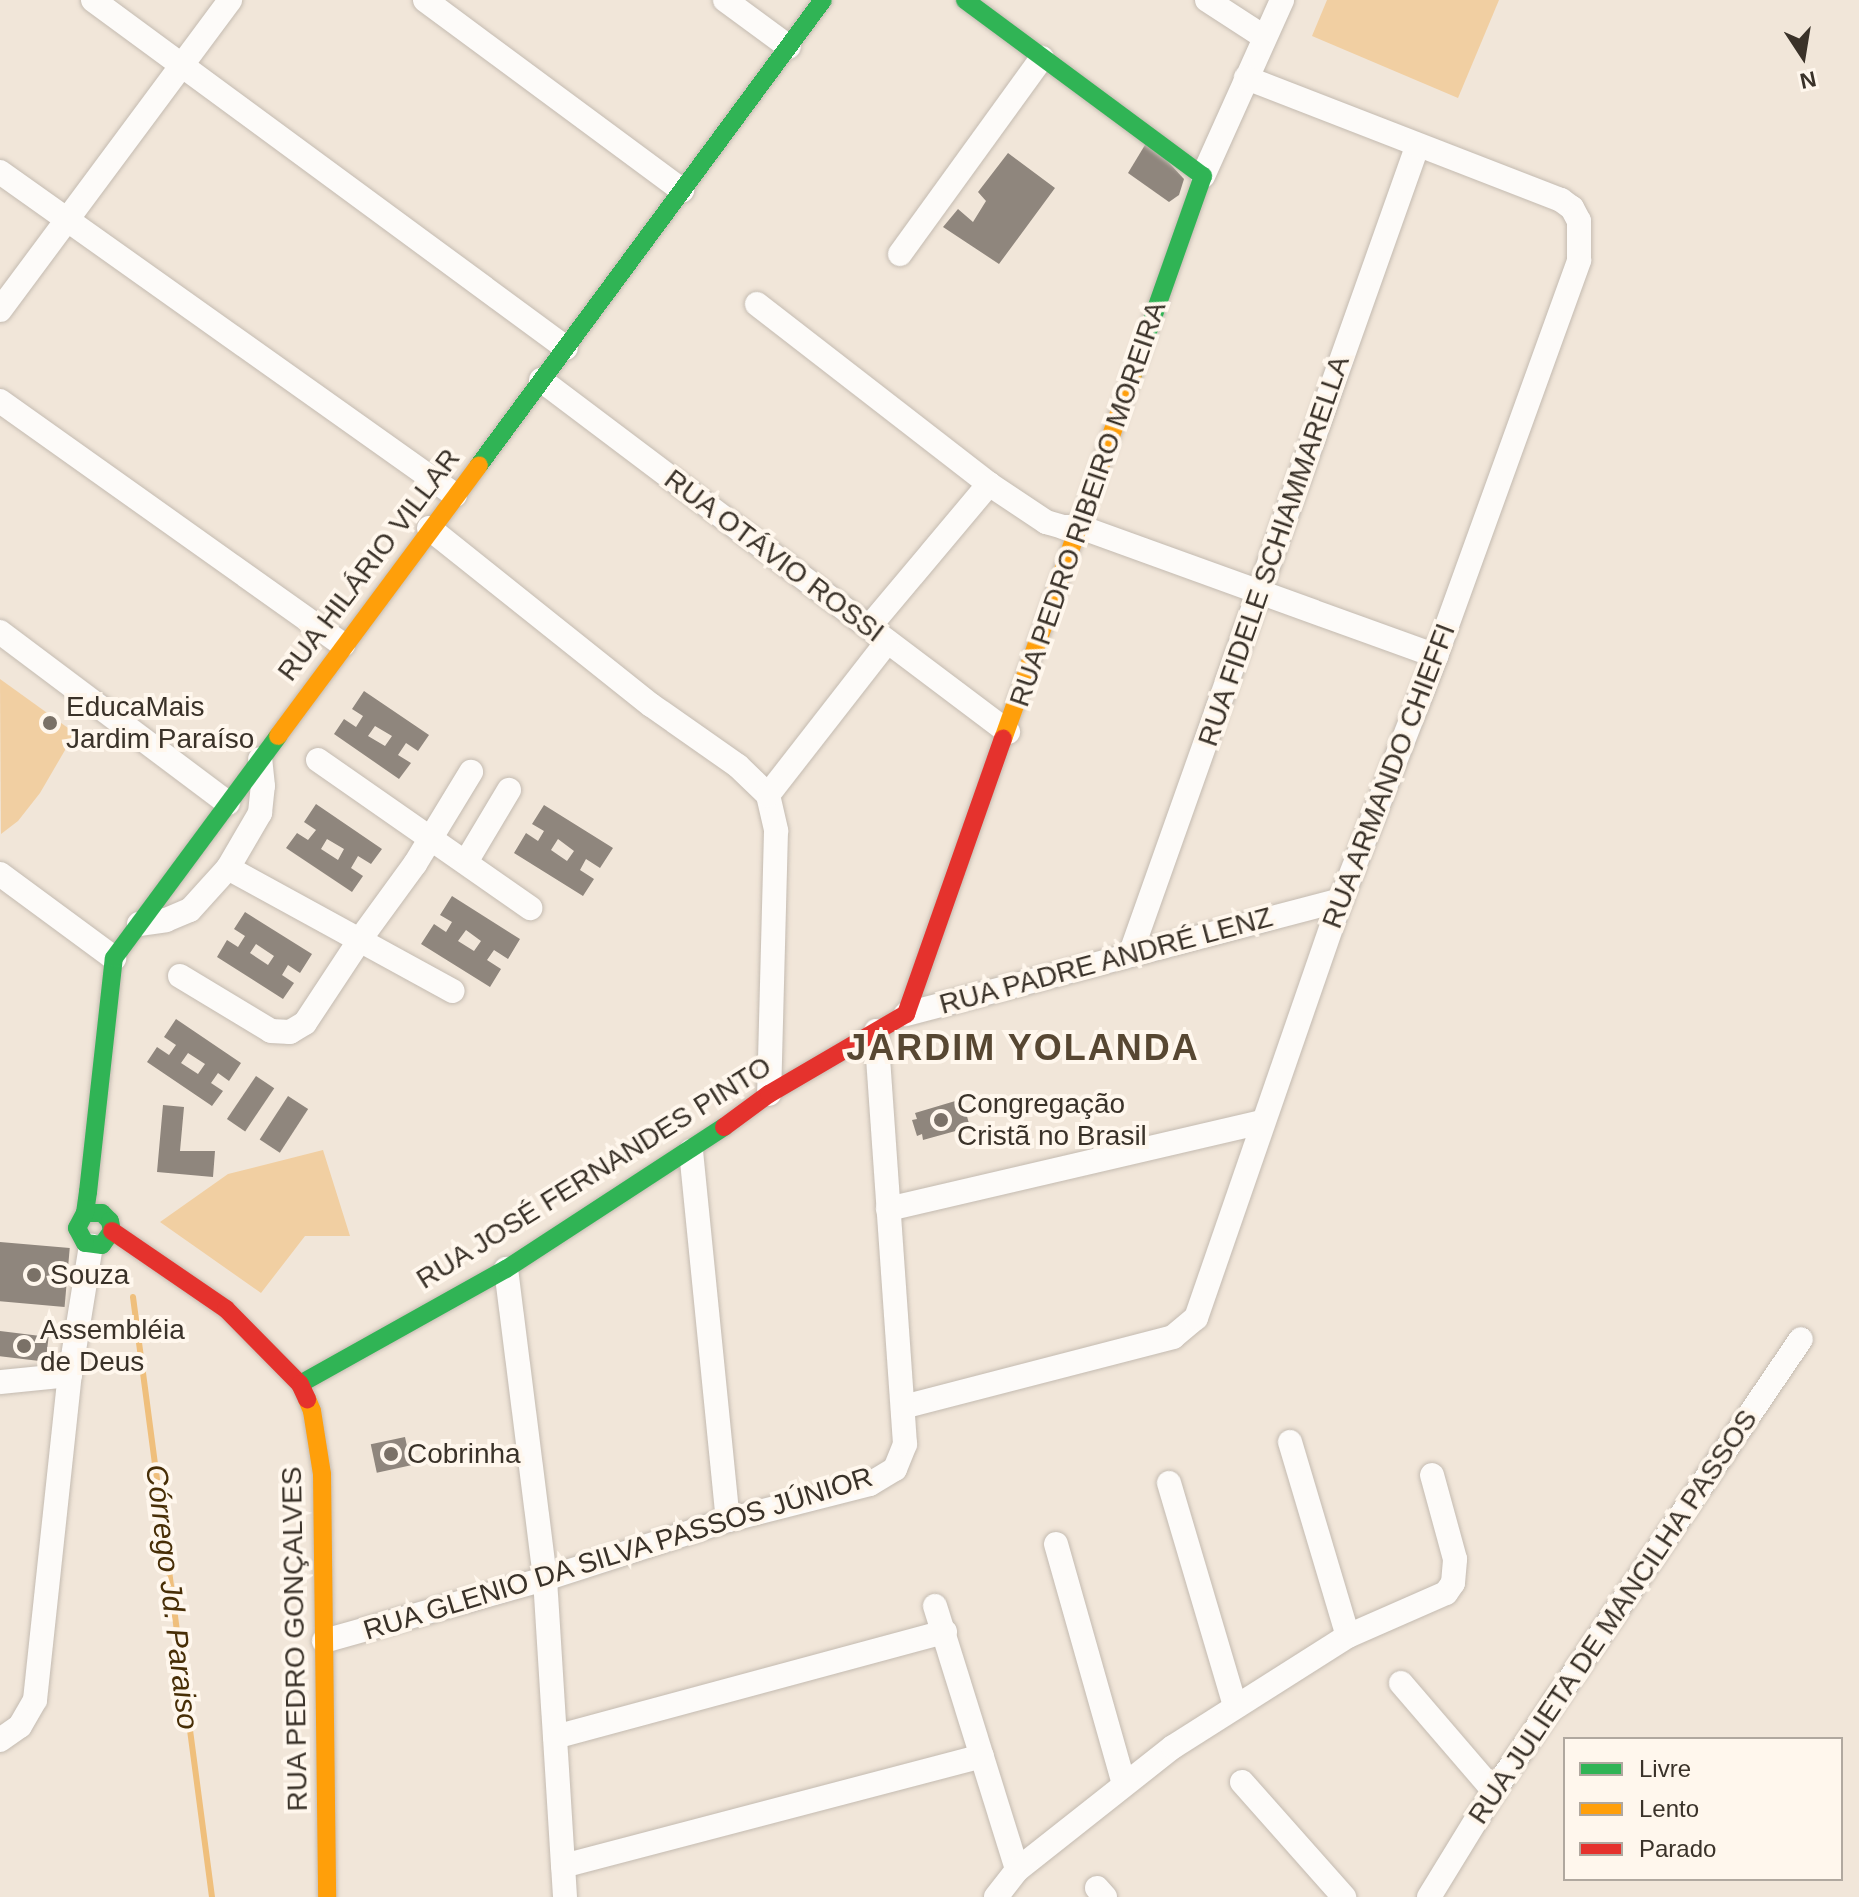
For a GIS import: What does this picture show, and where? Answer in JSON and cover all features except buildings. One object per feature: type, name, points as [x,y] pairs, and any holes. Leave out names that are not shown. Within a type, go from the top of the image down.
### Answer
[{"type":"street","points":[[93,0],[566,348]]},
{"type":"street","points":[[0,310],[230,0]]},
{"type":"street","points":[[425,0],[682,190]]},
{"type":"street","points":[[725,0],[789,47]]},
{"type":"street","name":"RUA HILÁRIO VILLAR","points":[[91,1246],[78,1234],[79,1222],[85,1213],[114,958],[429,528],[823,0]]},
{"type":"street","points":[[965,0],[1203,176]]},
{"type":"street","points":[[1207,0],[1264,37]]},
{"type":"street","name":"RUA PEDRO RIBEIRO MOREIRA","points":[[906,1014],[1203,176],[1282,0]]},
{"type":"street","points":[[900,254],[1042,58]]},
{"type":"street","points":[[1246,78],[1417,147]]},
{"type":"street","name":"RUA ARMANDO CHIEFFI","points":[[903,1407],[1173,1337],[1196,1318],[1341,900],[1436,656],[1579,260],[1579,221],[1572,208],[1561,200],[1417,147]]},
{"type":"street","name":"RUA FIDELE SCHIAMMARELLA","points":[[1130,955],[1417,147]]},
{"type":"street","points":[[0,172],[455,495]]},
{"type":"street","points":[[757,304],[989,484],[1046,522],[1063,527],[1080,527],[1436,656]]},
{"type":"street","name":"RUA OTÁVIO ROSSI","points":[[541,380],[1008,732]]},
{"type":"street","points":[[0,401],[343,645]]},
{"type":"street","points":[[768,795],[878,635],[989,484]]},
{"type":"street","points":[[429,528],[651,705],[738,766],[768,795],[776,831],[769,1094]]},
{"type":"street","points":[[0,632],[228,803]]},
{"type":"street","points":[[139,924],[166,920],[190,910],[228,868],[250,836],[260,813],[263,786],[260,759]]},
{"type":"street","points":[[318,760],[530,908]]},
{"type":"street","points":[[180,976],[271,1031],[290,1032],[305,1023],[432,838],[471,772]]},
{"type":"street","points":[[466,862],[509,790]]},
{"type":"street","points":[[228,868],[453,991]]},
{"type":"street","points":[[0,874],[114,958]]},
{"type":"street","name":"RUA PADRE ANDRÉ LENZ","points":[[876,1031],[906,1014],[1341,900]]},
{"type":"street","name":"RUA JOSÉ FERNANDES PINTO","points":[[300,1384],[506,1269],[691,1151],[769,1094],[876,1031]]},
{"type":"street","name":"RUA GLENIO DA SILVA PASSOS JÚNIOR","points":[[324,1641],[545,1579],[728,1520],[870,1484],[895,1469],[905,1444],[876,1031]]},
{"type":"street","points":[[888,1209],[1262,1122]]},
{"type":"street","points":[[691,1151],[728,1520]]},
{"type":"street","points":[[85,1213],[97,1211],[107,1216],[112,1231],[226,1309],[300,1384]]},
{"type":"street","points":[[0,1740],[20,1726],[35,1700],[70,1375],[91,1246],[102,1245],[112,1231]]},
{"type":"street","points":[[506,1269],[545,1579],[565,1897]]},
{"type":"street","name":"RUA JULIETA DE MANCILHA PASSOS","points":[[1429,1897],[1494,1791],[1801,1339]]},
{"type":"street","points":[[0,1382],[70,1375]]},
{"type":"street","name":"RUA PEDRO GONÇALVES","points":[[300,1384],[312,1411],[320,1444],[327,1897]]},
{"type":"street","points":[[1290,1442],[1348,1636]]},
{"type":"street","points":[[992,1895],[1017,1870],[1124,1784],[1235,1706],[1348,1636],[1434,1601],[1453,1583],[1455,1559],[1432,1475]]},
{"type":"street","points":[[1169,1483],[1235,1706]]},
{"type":"street","points":[[1056,1544],[1124,1784]]},
{"type":"street","points":[[935,1606],[1017,1870]]},
{"type":"street","points":[[555,1737],[945,1632]]},
{"type":"street","points":[[1401,1683],[1494,1791]]},
{"type":"street","points":[[563,1866],[982,1756]]},
{"type":"street","points":[[1242,1782],[1344,1897]]},
{"type":"shaded area","points":[[1327,0],[1499,0],[1458,98],[1312,36]]},
{"type":"shaded area","points":[[0,679],[75,733],[40,793],[18,821],[1,834]]},
{"type":"shaded area","points":[[323,1150],[350,1236],[305,1236],[261,1293],[160,1222],[228,1174]]},
{"type":"waterway","name":"Córrego Jd. Paraiso","points":[[133,1297],[212,1897]]},
{"type":"traffic: fast","points":[[479,465],[823,0]]},
{"type":"traffic: fast","points":[[965,0],[1203,176],[1133,374]]},
{"type":"traffic: fast","points":[[85,1213],[102,1213],[110,1221],[112,1231],[102,1245],[85,1243],[77,1228],[85,1213],[88,1192],[114,958],[278,736]]},
{"type":"traffic: fast","points":[[300,1384],[506,1269],[724,1127]]},
{"type":"traffic: slow","points":[[1003,739],[1133,374]]},
{"type":"traffic: slow","points":[[278,736],[479,465]]},
{"type":"traffic: slow","points":[[307,1399],[312,1411],[322,1474],[327,1897]]},
{"type":"traffic: jam","points":[[724,1127],[769,1094],[906,1014],[1003,739]]},
{"type":"traffic: jam","points":[[112,1231],[226,1309],[300,1384],[307,1399]]},
{"type":"place","name":"EducaMais Jardim Paraíso","points":[[50,723]]},
{"type":"place","name":"Congregação Cristã no Brasil","points":[[941,1120]]},
{"type":"place","name":"Souza","points":[[34,1275]]},
{"type":"place","name":"Assembléia de Deus","points":[[24,1346]]},
{"type":"place","name":"Cobrinha","points":[[391,1454]]},
{"type":"district","name":"JARDIM YOLANDA","points":[[1023,1048]]}]
